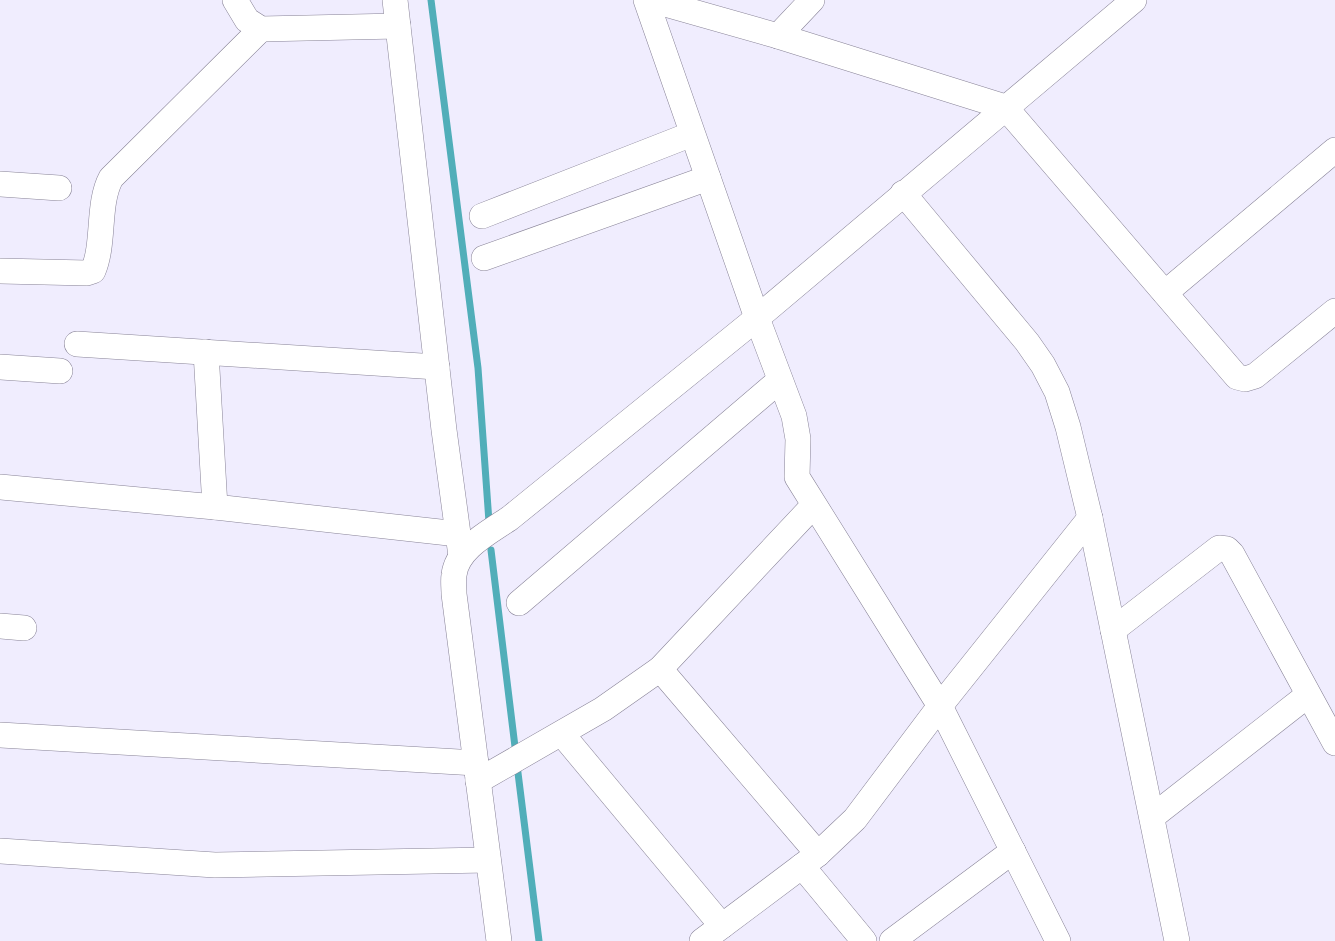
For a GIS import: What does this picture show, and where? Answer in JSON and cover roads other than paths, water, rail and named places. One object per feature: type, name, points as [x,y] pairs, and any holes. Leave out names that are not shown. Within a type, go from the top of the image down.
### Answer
[{"type":"street","points":[[234,0],[248,20],[261,29],[398,26]]},
{"type":"street","points":[[395,0],[459,545],[454,573],[454,594],[499,941]]},
{"type":"street","points":[[646,0],[756,318],[797,428],[797,477],[813,506],[940,706],[1058,941]]},
{"type":"street","points":[[650,0],[778,36],[1006,108],[1238,377],[1245,379],[1254,376],[1335,311]]},
{"type":"street","points":[[778,36],[812,0]]},
{"type":"street","points":[[0,486],[215,507],[459,545],[473,544],[510,518],[756,318],[1134,0]]},
{"type":"street","points":[[0,271],[87,273],[93,271],[98,253],[106,192],[111,178],[261,29]]},
{"type":"street","points":[[482,216],[692,134]]},
{"type":"street","points":[[1165,293],[1335,150]]},
{"type":"street","points":[[484,258],[708,178]]},
{"type":"street","points":[[0,184],[59,188]]},
{"type":"street","points":[[903,193],[1027,342],[1043,365],[1057,392],[1068,427],[1090,518],[1177,941]]},
{"type":"street","points":[[77,344],[438,367]]},
{"type":"street","points":[[206,352],[215,507]]},
{"type":"street","points":[[0,367],[60,371]]},
{"type":"street","points":[[519,603],[780,380]]},
{"type":"street","points":[[0,735],[477,772],[562,734],[611,704],[660,668],[813,506]]},
{"type":"street","points":[[702,941],[810,860],[855,819],[940,706],[1090,518]]},
{"type":"street","points":[[1113,630],[1219,548],[1227,549],[1232,554],[1335,744]]},
{"type":"street","points":[[660,668],[810,860],[864,941]]},
{"type":"street","points":[[1152,817],[1308,695]]},
{"type":"street","points":[[562,734],[722,926]]},
{"type":"street","points":[[0,851],[215,865],[488,860]]},
{"type":"street","points":[[892,941],[1012,851]]},
{"type":"waterway","points":[[431,0],[478,368],[489,522]]},
{"type":"waterway","points":[[491,550],[516,755]]},
{"type":"waterway","points":[[517,765],[539,941]]}]
